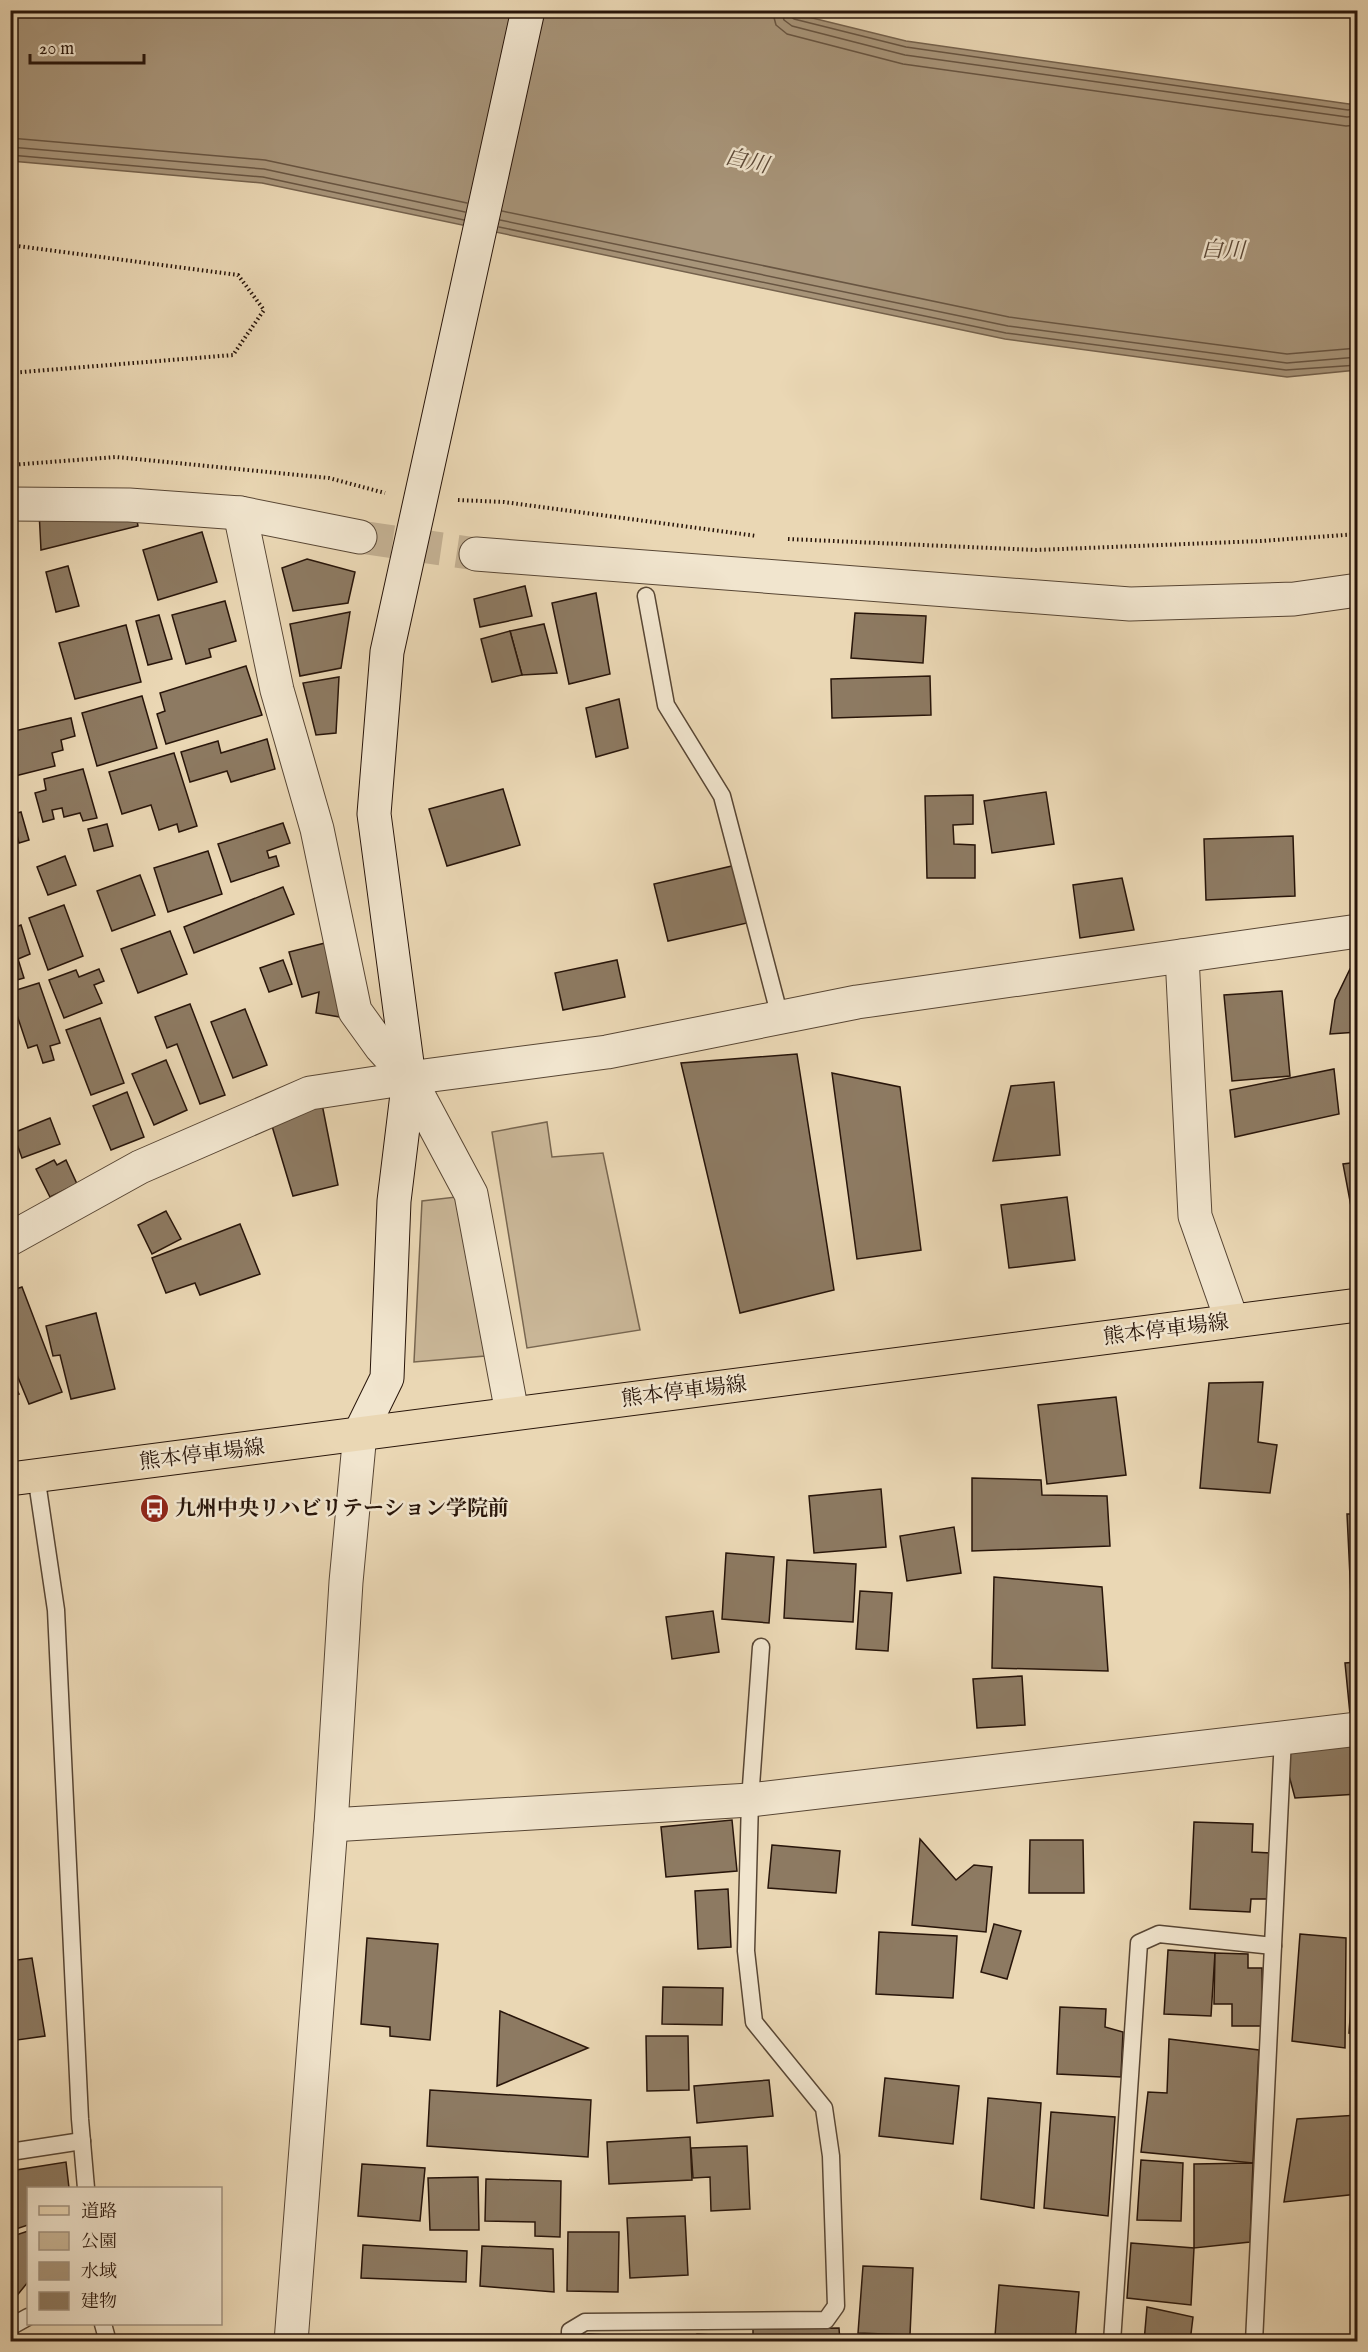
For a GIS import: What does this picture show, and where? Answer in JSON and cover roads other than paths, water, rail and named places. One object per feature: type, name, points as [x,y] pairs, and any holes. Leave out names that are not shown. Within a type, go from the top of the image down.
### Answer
[{"type":"main road","name":"熊本停車場線","points":[[23,1477],[1358,1305]]},
{"type":"street","points":[[291,2342],[331,1825],[346,1582],[360,1433],[387,1378],[394,1201],[409,1078],[374,814],[387,652],[528,10]]},
{"type":"street","points":[[10,504],[129,505],[240,513],[360,537]]},
{"type":"street","points":[[240,513],[277,690],[317,829],[355,1011],[381,1047],[409,1078],[471,1194],[512,1413]]},
{"type":"street","points":[[476,554],[1130,604],[1294,599],[1358,590]]},
{"type":"street","points":[[10,1239],[140,1167],[310,1093],[607,1052],[857,1002],[1358,930]]},
{"type":"street","points":[[1182,956],[1195,1216],[1232,1321]]},
{"type":"street","points":[[331,1825],[750,1800],[1358,1729]]},
{"type":"lane","points":[[646,596],[666,705],[722,796],[780,1017]]},
{"type":"lane","points":[[23,1477],[56,1610],[86,2187]]},
{"type":"lane","points":[[570,2342],[570,2331],[585,2322],[826,2320],[836,2306],[831,2156],[824,2109],[754,2022],[746,1951],[750,1800],[761,1647]]},
{"type":"lane","points":[[1254,2342],[1283,1737]]},
{"type":"lane","points":[[1112,2342],[1139,1943],[1159,1934],[1273,1946]]},
{"type":"lane","points":[[10,2152],[82,2141]]},
{"type":"lane","points":[[10,2327],[27,2318]]},
{"type":"lane","points":[[104,2325],[108,2342]]},
{"type":"water","name":"白川","points":[[10,11],[784,11],[906,41],[1349,104],[1357,102],[1357,370],[1287,377],[1005,339],[262,183],[11,161]]},
{"type":"tunnel","points":[[360,537],[476,554]]},
{"type":"place","name":"九州中央リハビリテーション学院前","points":[[154,1508]]}]
